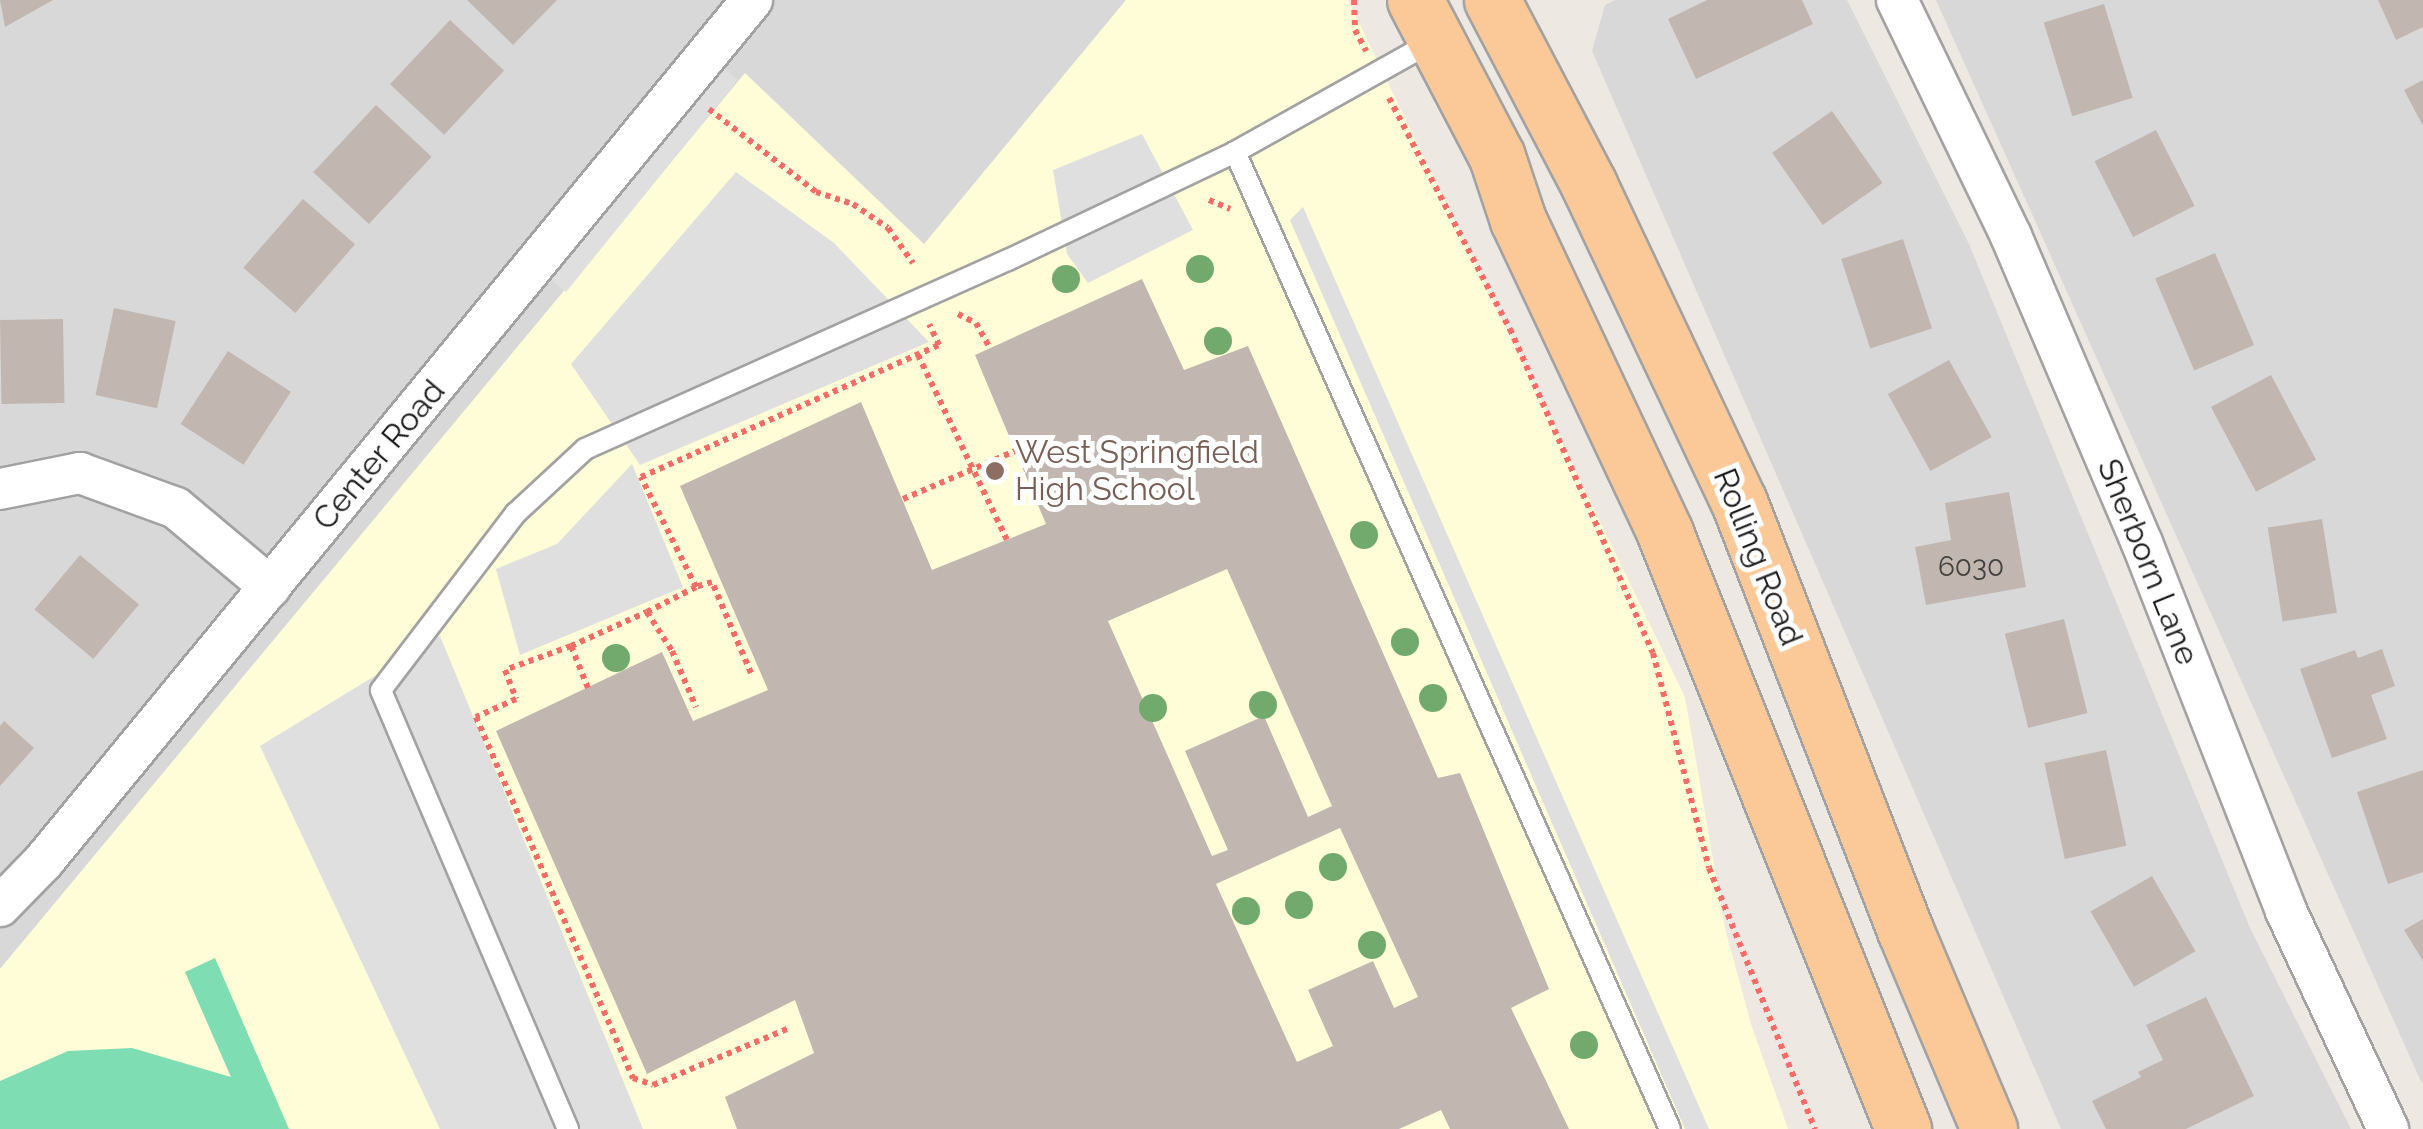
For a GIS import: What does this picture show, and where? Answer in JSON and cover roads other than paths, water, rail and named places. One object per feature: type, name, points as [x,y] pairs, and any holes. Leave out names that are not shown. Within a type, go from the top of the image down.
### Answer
[{"type":"main road","name":"Rolling Road","points":[[1496,1],[1582,170],[1739,502],[1906,930],[1989,1129]]},
{"type":"main road","points":[[1427,19],[1497,157],[1518,220],[1665,534],[1903,1129]]},
{"type":"street","name":"Center Road","points":[[0,906],[43,862],[752,0]]},
{"type":"street","name":"Sherborn Lane","points":[[1897,0],[2011,236],[2142,543],[2286,911],[2388,1129]]},
{"type":"street","points":[[1427,19],[1496,1]]},
{"type":"street","points":[[0,488],[80,473],[144,496],[176,508],[270,587]]},
{"type":"lane","points":[[568,1129],[381,690],[516,513],[586,449],[992,267],[1235,152],[1377,72],[1427,19]]},
{"type":"lane","points":[[1235,152],[1670,1129]]},
{"type":"place","name":"West Springfield High School","points":[[995,471]]}]
